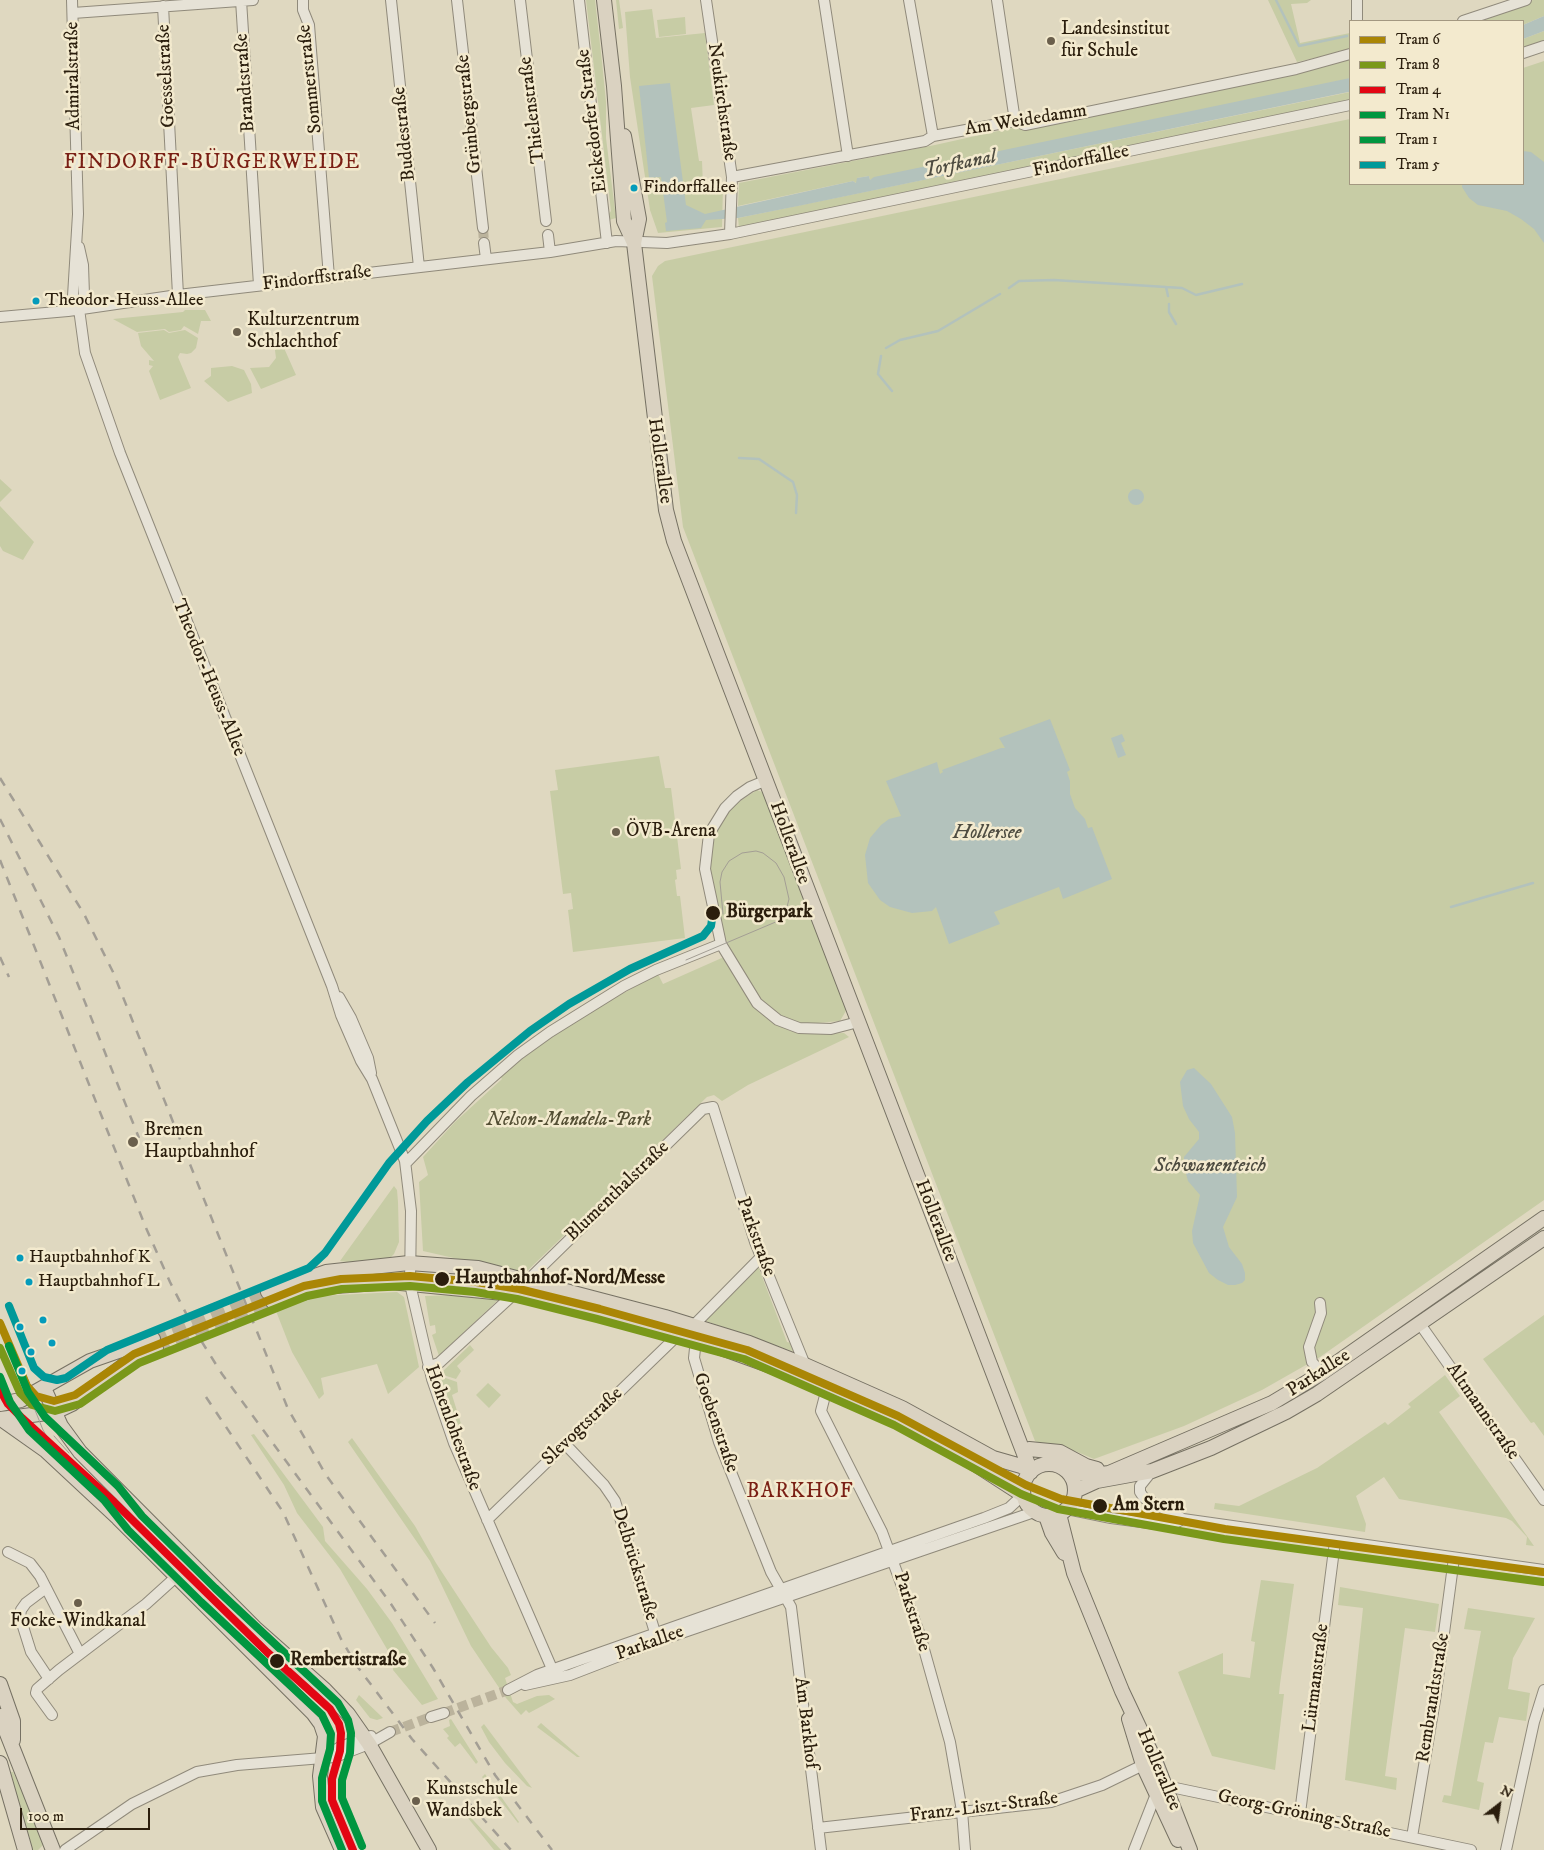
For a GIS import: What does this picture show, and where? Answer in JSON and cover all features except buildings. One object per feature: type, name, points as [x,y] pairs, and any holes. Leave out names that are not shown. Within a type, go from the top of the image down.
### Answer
[{"type":"main road","name":"Eickedorfer Straße","points":[[604,0],[614,87],[624,221],[634,243]]},
{"type":"main road","name":"Hollerallee","points":[[634,243],[666,510],[688,578],[767,780],[807,892],[1031,1472]]},
{"type":"main road","name":"Parkallee","points":[[1068,1472],[1095,1475],[1118,1468],[1251,1414],[1322,1374],[1544,1218]]},
{"type":"main road","name":"Parkallee","points":[[1075,1491],[1098,1481],[1152,1471],[1234,1437],[1286,1412],[1317,1394],[1544,1238]]},
{"type":"main road","points":[[1023,1495],[1024,1482],[1031,1472],[1046,1464],[1055,1465],[1068,1472],[1072,1478],[1075,1491],[1073,1500],[1052,1513],[1023,1495],[955,1451],[896,1419],[695,1332],[677,1333],[600,1312],[514,1294],[390,1282],[322,1287],[270,1297],[326,1272],[410,1263],[478,1268],[526,1282],[603,1300],[695,1332],[805,1365],[902,1408],[993,1458],[1021,1466],[1031,1472]]},
{"type":"main road","points":[[0,1404],[18,1402],[90,1361],[154,1344],[72,1404],[55,1412],[0,1419]]},
{"type":"main road","points":[[44,1388],[66,1434],[80,1452],[255,1628],[325,1690],[348,1714],[367,1741],[429,1850]]},
{"type":"main road","points":[[0,1419],[45,1450],[177,1576],[313,1713],[321,1724],[325,1736],[324,1757],[320,1776],[323,1807],[342,1850]]},
{"type":"main road","name":"Hollerallee","points":[[1014,1425],[1030,1449],[1046,1464]]},
{"type":"main road","points":[[1030,1449],[1060,1452],[1086,1466],[1096,1469],[1118,1468]]},
{"type":"main road","name":"Hollerallee","points":[[1052,1513],[1070,1564],[1122,1691],[1145,1735],[1161,1790],[1183,1850]]},
{"type":"main road","points":[[0,1684],[13,1721],[12,1749]]},
{"type":"main road","name":"Hollerallee","points":[[1122,1691],[1143,1765],[1161,1790],[1190,1850]]},
{"type":"main road","points":[[0,1716],[52,1850]]},
{"type":"main road","points":[[0,1765],[25,1850]]},
{"type":"street","name":"Admiralstraße","points":[[72,0],[78,242],[73,266],[73,296],[79,310]]},
{"type":"street","points":[[73,13],[253,0]]},
{"type":"street","name":"Sommerstraße","points":[[302,0],[308,25],[329,278]]},
{"type":"street","name":"Buddestraße","points":[[391,0],[419,267]]},
{"type":"street","name":"Grünbergstraße","points":[[457,0],[483,228]]},
{"type":"street","name":"Thielenstraße","points":[[520,0],[546,220]]},
{"type":"street","name":"Eickedorfer Straße","points":[[579,0],[607,243]]},
{"type":"street","name":"Neukirchstraße","points":[[706,0],[732,177],[730,194],[731,229]]},
{"type":"street","points":[[824,0],[848,156]]},
{"type":"street","points":[[909,0],[933,136]]},
{"type":"street","points":[[997,0],[1015,121]]},
{"type":"street","points":[[1357,0],[1357,20]]},
{"type":"street","points":[[1466,20],[1526,0]]},
{"type":"street","name":"Brandtstraße","points":[[241,1],[259,286]]},
{"type":"street","name":"Goesselstraße","points":[[163,6],[178,295]]},
{"type":"street","points":[[1524,53],[1544,46]]},
{"type":"street","name":"Am Weidedamm","points":[[732,177],[926,142],[933,136],[1015,121],[1025,125],[1296,69],[1349,54]]},
{"type":"street","name":"Findorffallee","points":[[634,243],[667,243],[1349,105]]},
{"type":"street","points":[[548,234],[550,252]]},
{"type":"street","points":[[484,242],[486,259]]},
{"type":"street","name":"Findorffstraße","points":[[0,317],[79,310],[178,295],[550,252],[607,243],[634,243]]},
{"type":"street","name":"Theodor-Heuss-Allee","points":[[79,310],[85,353],[101,404],[332,986],[351,1018],[368,1058],[372,1079],[406,1163]]},
{"type":"street","points":[[767,780],[750,787],[731,802],[714,823],[709,834],[705,869],[721,944],[757,1002],[778,1020],[799,1028],[831,1029],[858,1022]]},
{"type":"street","points":[[406,1163],[471,1096],[518,1055],[550,1032],[624,986],[656,970],[721,944]]},
{"type":"street","name":"Parkstraße","points":[[713,1107],[731,1171],[761,1257],[805,1365]]},
{"type":"street","name":"Blumenthalstraße","points":[[526,1282],[703,1109],[713,1107]]},
{"type":"street","name":"Hohenlohestraße","points":[[406,1163],[410,1211],[410,1284],[428,1367],[454,1443],[554,1674]]},
{"type":"street","points":[[695,1332],[761,1257]]},
{"type":"street","points":[[428,1367],[439,1363],[514,1294]]},
{"type":"street","points":[[1320,1303],[1322,1313],[1309,1347],[1312,1362],[1322,1374]]},
{"type":"street","name":"Altmannstraße","points":[[1420,1324],[1544,1500]]},
{"type":"street","name":"Goebenstraße","points":[[695,1332],[694,1358],[719,1442],[783,1593]]},
{"type":"street","name":"Slevogtstraße","points":[[487,1520],[676,1337],[677,1333]]},
{"type":"street","name":"Parkstraße","points":[[827,1388],[821,1411],[892,1556],[920,1635],[950,1742],[962,1811],[965,1850]]},
{"type":"street","name":"Delbrückstraße","points":[[566,1444],[604,1485],[615,1501],[657,1637]]},
{"type":"street","points":[[1152,1471],[1140,1486],[1140,1492],[1150,1503],[1183,1519],[1335,1542],[1544,1570]]},
{"type":"street","name":"Parkallee","points":[[511,1688],[892,1556],[1009,1508],[1023,1495]]},
{"type":"street","points":[[1052,1513],[1156,1524],[1173,1524],[1183,1519]]},
{"type":"street","name":"Parkallee","points":[[892,1556],[1052,1513]]},
{"type":"street","name":"Lürmanstraße","points":[[1300,1813],[1335,1542]]},
{"type":"street","points":[[8,1552],[30,1563],[46,1588],[80,1654]]},
{"type":"street","name":"Rembrandtstraße","points":[[1412,1837],[1435,1700],[1454,1558]]},
{"type":"street","points":[[52,1715],[36,1691],[49,1678],[146,1604],[177,1576]]},
{"type":"street","points":[[46,1588],[26,1604],[21,1610],[20,1617],[31,1652],[49,1678]]},
{"type":"street","name":"Am Barkhof","points":[[783,1593],[791,1610],[822,1850]]},
{"type":"street","points":[[1506,1850],[1534,1722],[1544,1690]]},
{"type":"street","points":[[431,1717],[444,1712]]},
{"type":"street","points":[[65,1850],[132,1804],[197,1772],[217,1767],[292,1762],[338,1756],[367,1741]]},
{"type":"street","name":"Franz-Liszt-Straße","points":[[818,1828],[1051,1802],[1102,1785],[1143,1765]]},
{"type":"street","points":[[1134,1850],[1161,1790]]},
{"type":"street","name":"Georg-Gröning-Straße","points":[[1161,1790],[1300,1813],[1471,1850]]},
{"type":"green space","points":[[586,0],[595,0],[602,62],[606,102],[606,138],[616,218],[609,220],[608,215],[611,211]]},
{"type":"green space","points":[[616,0],[619,0],[623,28],[619,29]]},
{"type":"green space","points":[[1268,0],[1311,0],[1307,3],[1291,4],[1300,43],[1349,33],[1349,50],[1297,62]]},
{"type":"green space","points":[[1533,0],[1544,0],[1544,16],[1524,25],[1524,20],[1475,20]]},
{"type":"green space","points":[[652,9],[656,38],[705,33],[714,105],[691,108],[699,161],[702,161],[703,186],[723,186],[722,227],[658,233],[650,210],[630,77],[625,12]]},
{"type":"green space","points":[[685,17],[686,34],[659,37],[657,20]]},
{"type":"green space","points":[[1544,31],[1544,41],[1524,49],[1524,39]]},
{"type":"green space","points":[[1349,57],[1349,78],[1345,80],[870,180],[869,176],[857,178],[858,183],[853,181],[738,206],[739,183],[935,145],[1016,127],[1022,129],[1154,103]]},
{"type":"green space","name":"Bürgerpark","points":[[1544,61],[1544,1200],[1320,1357],[1262,1390],[1184,1426],[1094,1459],[1075,1451],[1042,1444],[1035,1441],[683,527],[652,276],[658,266],[665,261],[1349,119],[1349,185],[1524,185],[1524,68]]},
{"type":"green space","points":[[1349,92],[1349,100],[739,228],[738,218]]},
{"type":"green space","points":[[185,310],[205,310],[211,321],[201,321],[198,334],[184,326],[181,330],[169,332],[165,329],[137,332],[113,319],[183,312]]},
{"type":"green space","points":[[164,330],[169,333],[185,330],[198,338],[196,348],[191,353],[180,353],[178,357],[191,388],[160,400],[149,371],[153,366],[149,365],[149,360],[154,361],[141,346],[138,333]]},
{"type":"green space","points":[[280,339],[296,375],[261,389],[250,368],[269,367],[276,358],[274,343]]},
{"type":"green space","points":[[232,366],[244,370],[251,384],[252,393],[228,402],[204,381],[211,376],[211,368]]},
{"type":"green space","points":[[0,479],[12,490],[0,502]]},
{"type":"green space","points":[[0,506],[34,542],[23,560],[3,551],[0,546]]},
{"type":"green space","name":"ÖVB-Arena","points":[[659,756],[665,788],[671,788],[681,869],[676,870],[677,879],[675,880],[677,896],[680,896],[685,938],[573,952],[568,910],[573,909],[571,893],[563,894],[550,791],[558,790],[555,770]]},
{"type":"green space","points":[[757,790],[762,792],[766,798],[847,1009],[840,1021],[807,1024],[787,1021],[767,1009],[748,986],[722,931],[709,875],[711,838],[720,820],[734,805]]},
{"type":"green space","name":"Nelson-Mandela-Park","points":[[724,957],[749,1000],[773,1021],[790,1031],[812,1034],[844,1033],[849,1037],[748,1085],[722,1101],[714,1095],[707,1097],[524,1274],[423,1251],[419,1182],[428,1175],[423,1157],[455,1122],[502,1079],[500,1076],[540,1045],[593,1010],[658,974],[663,984]]},
{"type":"green space","points":[[394,1186],[397,1190],[399,1242],[394,1254],[390,1258],[354,1263],[340,1261]]},
{"type":"green space","points":[[758,1266],[787,1342],[791,1343],[795,1352],[703,1320]]},
{"type":"green space","points":[[397,1292],[404,1297],[419,1367],[388,1394],[377,1364],[321,1378],[324,1394],[319,1399],[292,1352],[276,1311],[300,1299],[318,1296]]},
{"type":"green space","points":[[458,1295],[499,1299],[439,1356],[432,1335],[436,1333],[435,1325],[430,1326],[425,1296]]},
{"type":"green space","points":[[1544,1315],[1544,1436],[1534,1422],[1531,1423],[1483,1359]]},
{"type":"green space","points":[[470,1345],[474,1350],[457,1366],[461,1371],[456,1379],[440,1374]]},
{"type":"green space","points":[[1445,1375],[1460,1396],[1439,1412],[1534,1546],[1526,1545],[1527,1537],[1512,1521],[1506,1518],[1399,1499],[1384,1477],[1356,1496],[1366,1524],[1365,1532],[1214,1509],[1215,1503],[1239,1506],[1317,1468],[1385,1422],[1388,1425],[1411,1407],[1408,1404]]},
{"type":"green space","points":[[440,1376],[457,1382],[458,1392],[452,1395],[462,1427],[459,1428]]},
{"type":"green space","points":[[488,1383],[501,1395],[489,1408],[476,1395]]},
{"type":"green space","points":[[254,1434],[323,1527],[325,1541],[367,1589],[392,1623],[438,1699],[422,1705],[393,1670],[394,1661],[340,1569],[297,1513],[284,1485],[251,1435]]},
{"type":"green space","points":[[352,1438],[415,1526],[436,1563],[491,1647],[508,1668],[511,1675],[505,1678],[513,1702],[517,1704],[537,1696],[549,1695],[555,1699],[529,1713],[526,1710],[521,1715],[506,1698],[471,1646],[430,1561],[348,1442]]},
{"type":"green space","points":[[1261,1580],[1294,1584],[1280,1684],[1279,1694],[1284,1694],[1275,1770],[1212,1756],[1178,1672],[1223,1653],[1223,1674],[1250,1678],[1255,1642],[1251,1641]]},
{"type":"green space","points":[[1340,1587],[1439,1604],[1435,1632],[1405,1628],[1385,1776],[1397,1778],[1396,1790],[1345,1780],[1363,1608],[1338,1605]]},
{"type":"green space","points":[[1468,1608],[1535,1618],[1513,1658],[1508,1689],[1530,1693],[1526,1721],[1499,1717],[1493,1743],[1485,1742],[1477,1781],[1484,1783],[1479,1810],[1442,1802],[1444,1795],[1451,1796],[1481,1631],[1464,1629]]},
{"type":"green space","points":[[359,1695],[383,1718],[377,1720],[370,1718],[356,1700]]},
{"type":"green space","points":[[451,1719],[478,1762],[476,1764],[460,1743],[455,1747],[447,1738],[449,1736],[443,1729],[450,1726],[449,1720]]},
{"type":"green space","points":[[541,1723],[580,1757],[577,1757],[537,1727]]},
{"type":"green space","points":[[484,1724],[532,1788],[527,1786],[505,1763],[489,1742],[481,1727]]},
{"type":"green space","points":[[11,1772],[13,1772],[45,1843],[38,1850],[30,1850]]},
{"type":"green space","points":[[485,1774],[519,1822],[518,1823],[482,1777]]},
{"type":"green space","points":[[459,1807],[461,1807],[501,1850],[494,1850]]},
{"type":"water","points":[[1544,16],[1544,31],[1524,39],[1524,25]]},
{"type":"water","name":"Torfkanal","points":[[1349,78],[1349,92],[738,218],[706,220],[701,228],[666,231],[665,223],[667,222],[661,177],[649,178],[639,86],[670,83],[686,205],[705,214],[853,181],[856,183],[857,178],[869,176],[870,180],[874,177]]},
{"type":"water","points":[[1524,151],[1531,152],[1544,162],[1544,243],[1534,229],[1521,219],[1507,211],[1478,205],[1469,198],[1462,185],[1524,185]]},
{"type":"water","points":[[1136,489],[1142,491],[1144,497],[1142,503],[1136,505],[1130,503],[1128,497],[1130,491]]},
{"type":"water","name":"Hollersee","points":[[1050,719],[1070,770],[1067,772],[1070,781],[1070,794],[1075,808],[1085,819],[1088,828],[1092,827],[1112,879],[1063,899],[1059,887],[994,912],[1000,924],[949,944],[936,907],[932,911],[912,913],[890,907],[880,900],[868,883],[865,855],[870,838],[881,825],[889,819],[901,816],[886,781],[937,762],[940,774],[943,772],[942,770],[1005,748],[999,738]]},
{"type":"water","points":[[1122,734],[1125,741],[1121,743],[1126,755],[1118,758],[1111,738]]},
{"type":"water","name":"Schwanenteich","points":[[1194,1068],[1211,1084],[1232,1117],[1235,1133],[1237,1197],[1223,1227],[1229,1247],[1242,1264],[1245,1273],[1245,1280],[1235,1285],[1228,1285],[1209,1273],[1193,1243],[1192,1231],[1200,1195],[1188,1181],[1184,1157],[1199,1139],[1199,1132],[1189,1119],[1183,1106],[1180,1082],[1187,1070]]},
{"type":"waterway","points":[[1276,0],[1299,46],[1347,36]]},
{"type":"waterway","points":[[1009,288],[1019,281],[1054,280],[1182,288],[1196,295],[1242,284]]},
{"type":"waterway","points":[[1166,287],[1168,296]]},
{"type":"waterway","points":[[886,348],[900,340],[938,331],[1000,294]]},
{"type":"waterway","points":[[1169,304],[1169,312],[1176,324]]},
{"type":"waterway","points":[[881,356],[878,374],[892,391]]},
{"type":"waterway","points":[[739,458],[759,459],[793,482],[797,495],[796,513]]},
{"type":"waterway","points":[[1451,907],[1533,883]]},
{"type":"tunnel","points":[[483,228],[484,243]]},
{"type":"tunnel","points":[[153,1339],[268,1292]]},
{"type":"tunnel","points":[[156,1349],[273,1302]]},
{"type":"tunnel","points":[[444,1713],[508,1690]]},
{"type":"tunnel","points":[[390,1732],[431,1717]]},
{"type":"tram line","points":[[686,960],[778,921],[786,911],[789,899],[784,877],[776,863],[763,853],[756,851],[742,853],[729,861],[722,872],[720,882],[723,914]]},
{"type":"tram line","name":"5","points":[[9,1306],[34,1368],[44,1377],[57,1380],[66,1378],[107,1350],[309,1268],[325,1253],[389,1163],[427,1121],[468,1082],[530,1031],[569,1004],[630,969],[703,936],[711,926],[713,913]]},
{"type":"tram line","name":"6","points":[[0,1323],[27,1386],[36,1396],[54,1401],[75,1395],[134,1354],[304,1286],[341,1279],[410,1276],[476,1282],[519,1289],[600,1309],[747,1350],[898,1416],[1026,1485],[1061,1499],[1225,1529],[1544,1572]]},
{"type":"tram line","name":"8","points":[[0,1348],[20,1393],[32,1405],[55,1411],[80,1404],[139,1363],[307,1296],[342,1289],[410,1286],[475,1292],[517,1299],[744,1359],[894,1425],[1021,1494],[1058,1509],[1224,1539],[1543,1582]]},
{"type":"tram line","name":"1","points":[[9,1346],[28,1392],[45,1417],[118,1486],[142,1516],[215,1588],[338,1703],[348,1720],[351,1733],[350,1753],[342,1780],[342,1798],[362,1846]]},
{"type":"tram line","points":[[23,1368],[31,1387]]},
{"type":"tram line","name":"N1","points":[[0,1377],[10,1402],[29,1430],[104,1500],[128,1530],[201,1602],[322,1715],[331,1734],[330,1749],[322,1778],[322,1801],[342,1850]]},
{"type":"tram line","points":[[23,1380],[43,1430],[52,1445],[71,1468]]},
{"type":"tram line","name":"4","points":[[0,1390],[8,1404],[22,1418],[114,1502],[267,1652],[330,1709],[339,1724],[341,1733],[340,1751],[332,1779],[332,1800],[353,1850]]},
{"type":"tram line","points":[[54,1436],[69,1453]]},
{"type":"railway","points":[[0,778],[84,914],[113,972],[288,1409],[326,1475],[435,1623]]},
{"type":"railway","points":[[0,819],[59,937],[139,1138]]},
{"type":"railway","points":[[0,860],[146,1228],[170,1282],[195,1331],[222,1374],[391,1604],[433,1668],[495,1775],[552,1850]]},
{"type":"railway","points":[[0,957],[9,977]]},
{"type":"railway","points":[[206,1397],[283,1512],[341,1639],[357,1666],[412,1739],[511,1850]]},
{"type":"place","name":"Landesinstitut für Schule","points":[[1051,41]]},
{"type":"place","name":"Findorffallee","points":[[634,188]]},
{"type":"place","name":"Theodor-Heuss-Allee","points":[[36,301]]},
{"type":"place","name":"Kulturzentrum Schlachthof","points":[[237,332]]},
{"type":"place","name":"ÖVB-Arena","points":[[616,832]]},
{"type":"place","name":"Bürgerpark","points":[[713,913]]},
{"type":"place","name":"Bremen Hauptbahnhof","points":[[133,1142]]},
{"type":"place","name":"Hauptbahnhof K","points":[[20,1258]]},
{"type":"place","name":"Hauptbahnhof-Nord/Messe","points":[[442,1279]]},
{"type":"place","name":"Hauptbahnhof L","points":[[29,1282]]},
{"type":"place","name":"Am Stern","points":[[1100,1506]]},
{"type":"place","name":"Focke-Windkanal","points":[[78,1603]]},
{"type":"place","name":"Rembertistraße","points":[[277,1661]]},
{"type":"place","name":"Kunstschule Wandsbek","points":[[416,1801]]},
{"type":"district","name":"FINDORFF-BÜRGERWEIDE","points":[[212,164]]},
{"type":"district","name":"BARKHOF","points":[[800,1493]]}]
